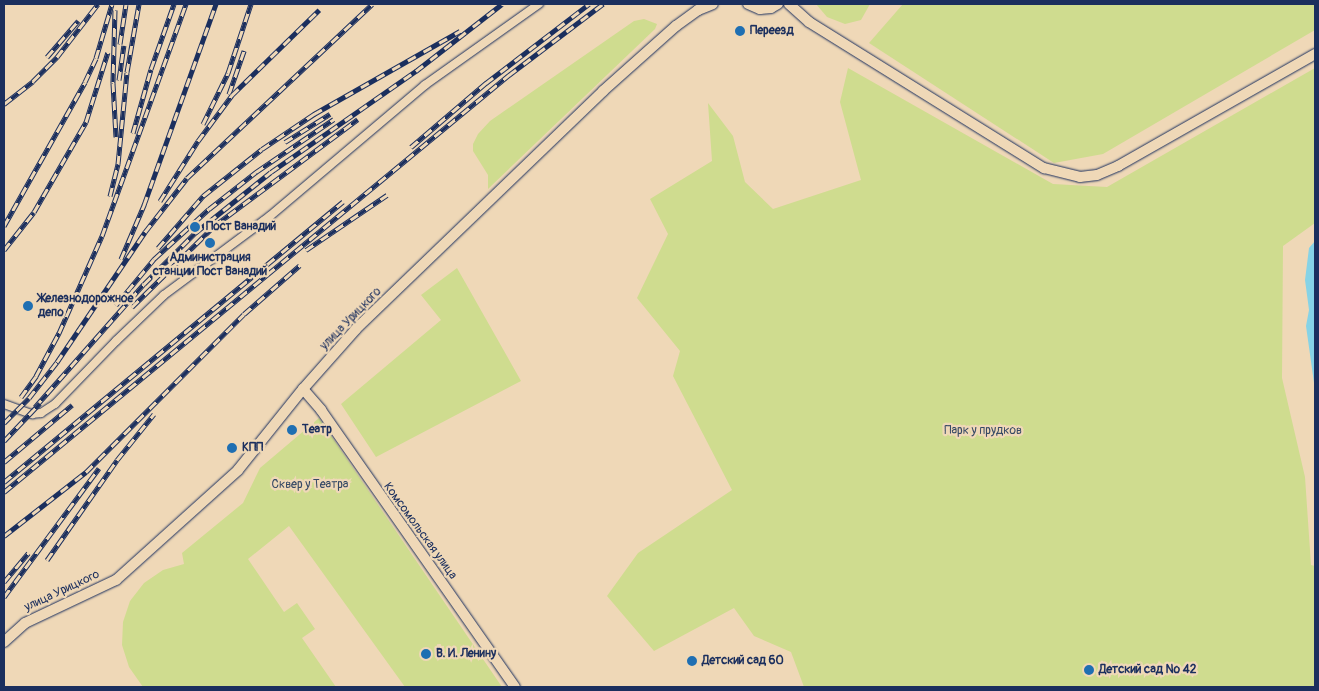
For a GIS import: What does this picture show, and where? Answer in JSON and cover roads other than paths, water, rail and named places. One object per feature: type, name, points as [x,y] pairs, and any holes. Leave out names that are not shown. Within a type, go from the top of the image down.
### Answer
[{"type":"street","points":[[4,404],[32,414],[41,413],[56,404],[116,341],[164,295],[270,216],[425,85],[539,4]]},
{"type":"street","name":"улица Урицкого","points":[[4,642],[25,623],[116,580],[238,470],[303,389],[356,329],[584,109],[676,26],[698,10],[713,4]]},
{"type":"street","points":[[748,4],[760,9],[784,4],[831,36],[1044,168],[1080,177],[1097,175],[1118,166],[1315,54]]},
{"type":"street","name":"Комсомольская улица","points":[[303,389],[321,410],[514,687]]},
{"type":"water","points":[[1315,241],[1315,390],[1306,326],[1309,310],[1305,280],[1309,248]]},
{"type":"railway","points":[[4,104],[33,81],[57,57],[98,4]]},
{"type":"railway","points":[[4,226],[85,82],[96,58],[112,4]]},
{"type":"railway","points":[[120,44],[126,4]]},
{"type":"railway","points":[[110,196],[118,164],[127,72],[139,4]]},
{"type":"railway","points":[[133,133],[151,69],[174,4]]},
{"type":"railway","points":[[21,397],[36,376],[59,333],[102,236],[186,4]]},
{"type":"railway","points":[[121,259],[144,205],[216,4]]},
{"type":"railway","points":[[203,124],[228,73],[251,4]]},
{"type":"railway","points":[[4,423],[29,398],[57,362],[145,232],[187,178],[372,4]]},
{"type":"railway","points":[[35,407],[144,284],[195,233],[271,172],[416,71],[502,4]]},
{"type":"railway","points":[[411,147],[486,83],[589,4]]},
{"type":"railway","points":[[4,492],[509,75],[603,4]]},
{"type":"railway","points":[[115,10],[113,83],[116,137]]},
{"type":"railway","points":[[160,201],[198,141],[232,95],[319,10]]},
{"type":"railway","points":[[47,57],[78,21]]},
{"type":"railway","points":[[158,248],[203,196],[262,149],[314,114],[460,31]]},
{"type":"railway","points":[[119,80],[124,45]]},
{"type":"railway","points":[[229,94],[244,51]]},
{"type":"railway","points":[[4,250],[34,212],[86,122],[108,52]]},
{"type":"railway","points":[[285,142],[330,114]]},
{"type":"railway","points":[[116,305],[154,259],[209,209],[256,172],[334,119]]},
{"type":"railway","points":[[132,307],[214,226],[358,119]]},
{"type":"railway","points":[[306,250],[387,195]]},
{"type":"railway","points":[[4,482],[343,202]]},
{"type":"railway","points":[[4,536],[86,472],[244,314],[300,265]]},
{"type":"railway","points":[[4,441],[40,403]]},
{"type":"railway","points":[[4,462],[72,405]]},
{"type":"railway","points":[[47,560],[117,460],[154,414]]},
{"type":"railway","points":[[4,597],[99,468]]},
{"type":"railway","points":[[4,582],[28,553]]},
{"type":"place","name":"Переезд","points":[[740,31]]},
{"type":"place","name":"Пост Ванадий","points":[[195,227]]},
{"type":"place","name":"Администрация станции Пост Ванадий","points":[[210,243]]},
{"type":"place","name":"Железнодорожное депо","points":[[28,306]]},
{"type":"place","name":"Театр","points":[[292,430]]},
{"type":"place","name":"КПП","points":[[232,448]]},
{"type":"place","name":"В. И. Ленину","points":[[426,654]]},
{"type":"place","name":"Детский сад 60","points":[[692,661]]},
{"type":"place","name":"Детский сад № 42","points":[[1089,670]]},
{"type":"park label","name":"Парк у прудков","points":[[983,431]]},
{"type":"park label","name":"Сквер у Театра","points":[[310,485]]}]
